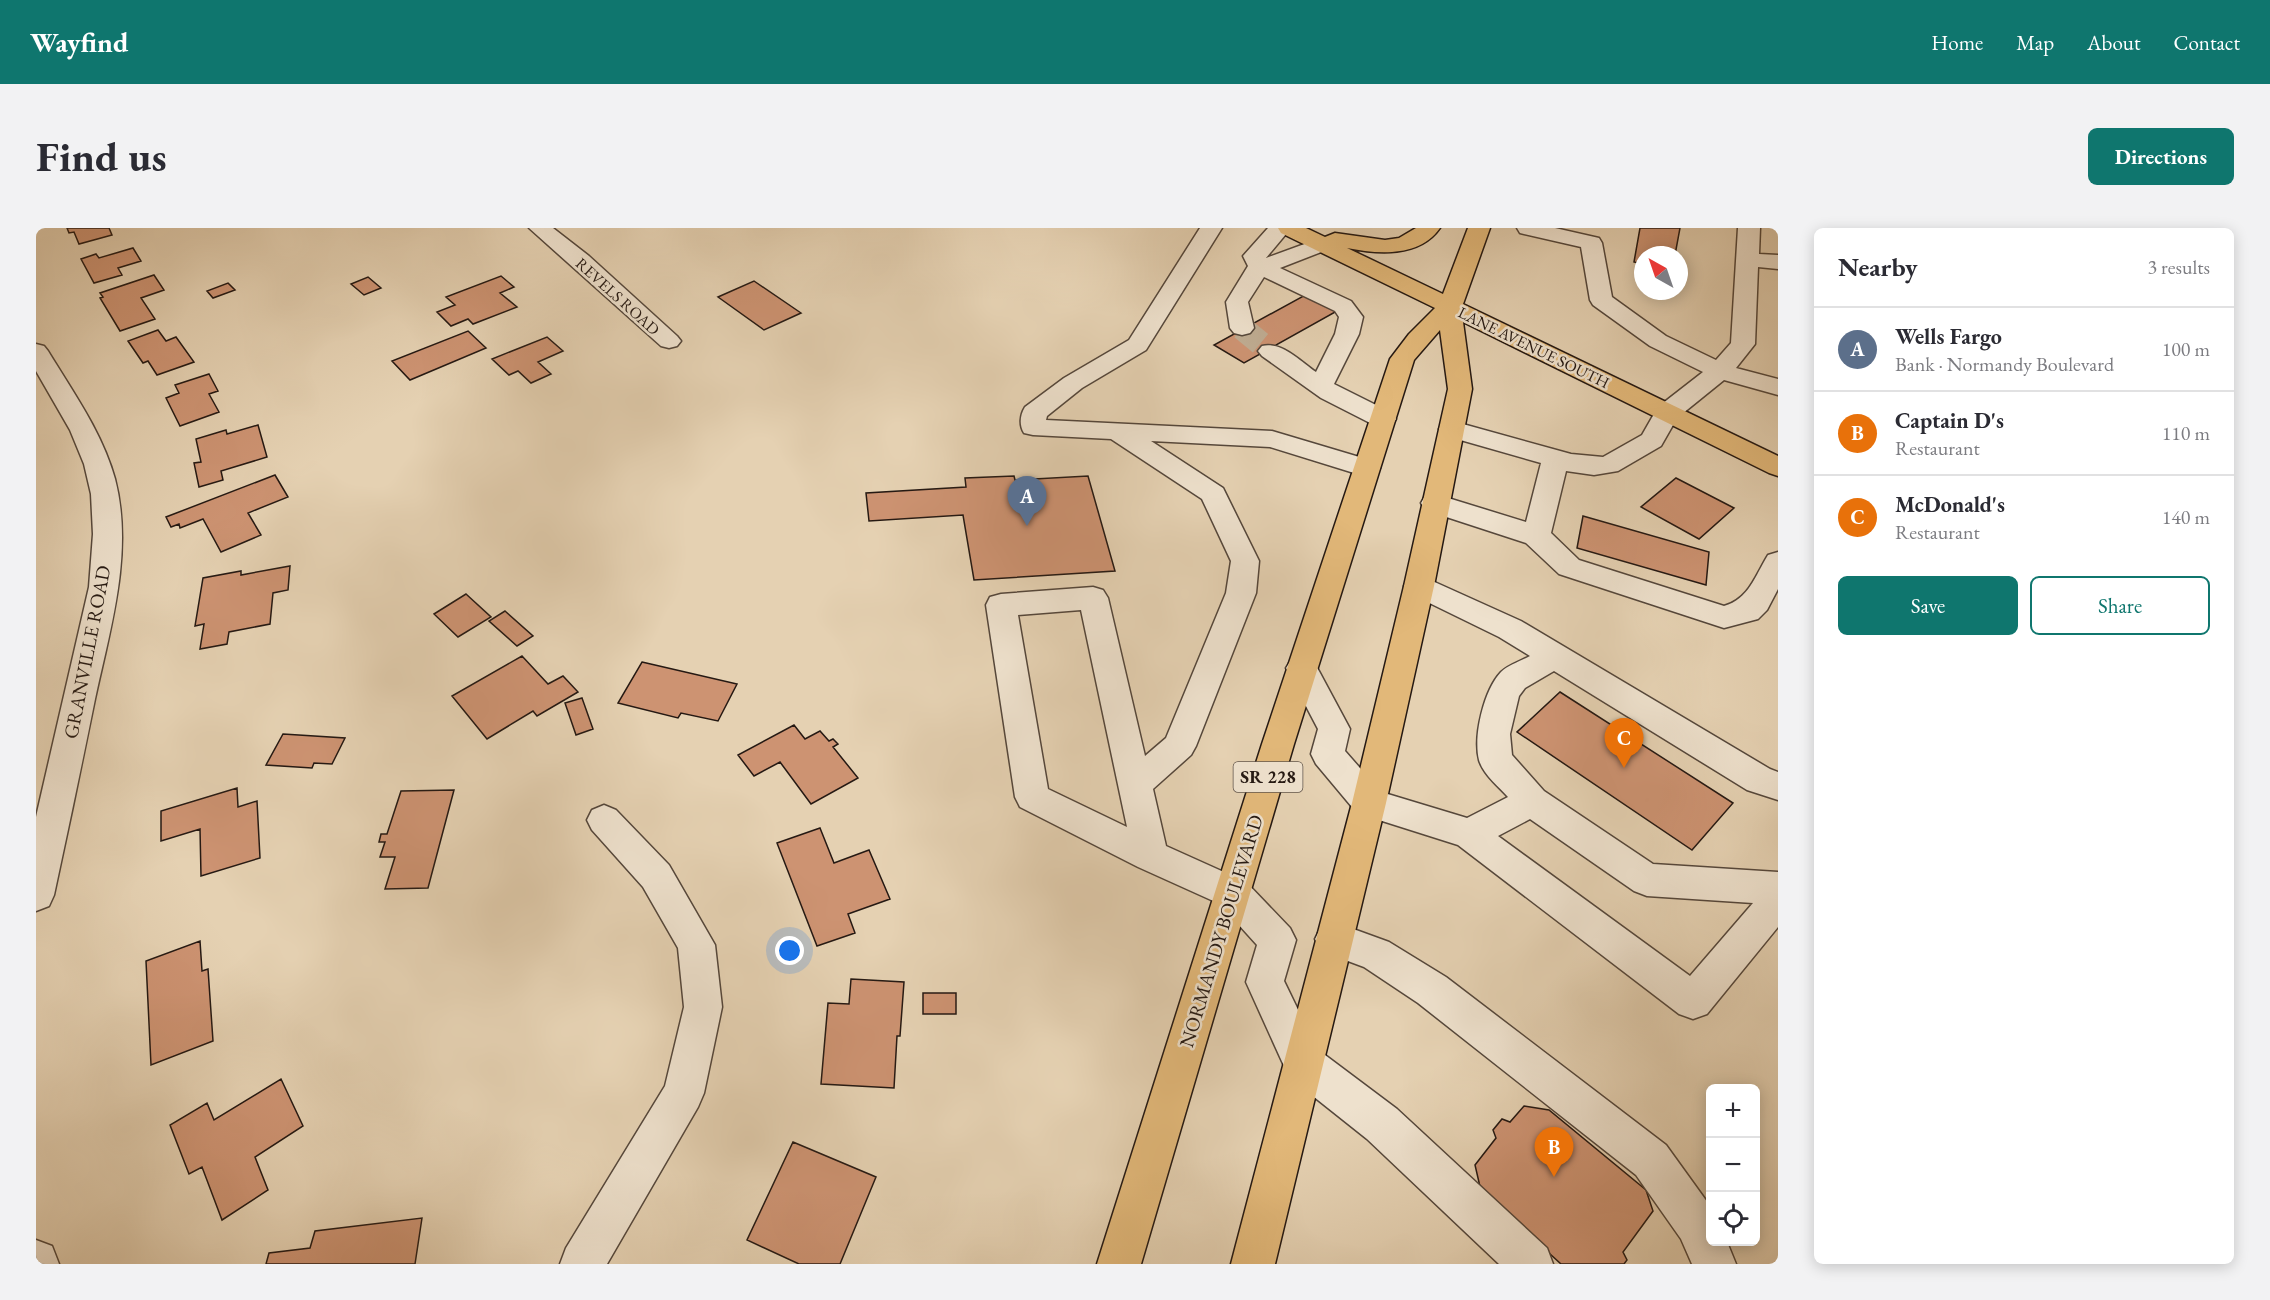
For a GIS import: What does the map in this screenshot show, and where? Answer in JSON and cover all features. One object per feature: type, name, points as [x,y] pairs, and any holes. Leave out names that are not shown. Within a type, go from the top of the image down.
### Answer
[{"type":"main road","points":[[1290,230],[1380,246],[1405,245],[1417,239],[1429,228]]},
{"type":"main road","name":"NORMANDY BOULEVARD","points":[[1255,1263],[1369,803],[1419,586],[1460,389],[1450,307],[1479,228]]},
{"type":"main road","name":"LANE AVENUE SOUTH","points":[[1290,230],[1778,467]]},
{"type":"main road","name":"NORMANDY BOULEVARD","points":[[1119,1264],[1302,668],[1402,359],[1417,339],[1450,307]]},
{"type":"street","name":"REVELS ROAD","points":[[540,228],[581,261],[669,341]]},
{"type":"street","points":[[1211,228],[1138,345],[1073,383],[1034,413],[1033,427],[1272,439],[1367,468]]},
{"type":"street","points":[[1528,228],[1590,243],[1606,239],[1610,228]]},
{"type":"street","points":[[1452,429],[1556,458],[1594,466],[1609,465],[1652,440],[1667,413],[1720,371],[1743,344],[1749,228]]},
{"type":"street","points":[[1290,230],[1254,256],[1258,266],[1343,306],[1351,317],[1347,334],[1321,386]]},
{"type":"street","points":[[1590,243],[1601,300],[1658,341],[1720,371],[1778,387]]},
{"type":"street","points":[[1242,328],[1237,302],[1258,266],[1273,263],[1321,244]]},
{"type":"street","points":[[1747,260],[1778,262]]},
{"type":"street","name":"GRANVILLE ROAD","points":[[36,351],[83,430],[102,482],[108,543],[104,586],[36,895]]},
{"type":"street","points":[[1270,351],[1343,400],[1383,418]]},
{"type":"street","points":[[1117,431],[1168,462],[1213,494],[1245,561],[1241,593],[1179,746],[1135,785]]},
{"type":"street","points":[[1536,536],[1556,458]]},
{"type":"street","points":[[1435,503],[1536,536],[1569,567],[1724,617],[1747,611],[1756,602],[1778,562]]},
{"type":"street","points":[[1419,586],[1510,629],[1760,780],[1778,786]]},
{"type":"street","points":[[1151,856],[1093,598],[1001,605],[1032,797],[1151,856],[1233,893],[1277,940],[1265,982],[1303,1063],[1382,1124],[1531,1264]]},
{"type":"street","points":[[1555,656],[1514,679],[1504,692],[1494,734],[1496,759],[1532,801],[1647,880],[1778,888]]},
{"type":"street","points":[[1302,668],[1334,729],[1328,754],[1369,803],[1469,834],[1693,1001],[1778,900]]},
{"type":"street","points":[[1469,834],[1532,801]]},
{"type":"street","points":[[582,1264],[684,1093],[703,1007],[696,945],[656,876],[603,820]]},
{"type":"street","points":[[1334,939],[1376,954],[1432,990],[1651,1160],[1697,1224],[1714,1264]]},
{"type":"building","points":[[67,228],[109,228],[112,235],[79,244],[74,232],[69,233]]},
{"type":"building","points":[[1640,228],[1680,228],[1677,246],[1637,246]]},
{"type":"building","points":[[133,248],[141,261],[118,268],[122,275],[94,283],[81,259],[96,254],[99,258]]},
{"type":"building","points":[[154,275],[164,290],[141,298],[155,319],[120,331],[100,298],[103,297],[100,293]]},
{"type":"building","points":[[501,276],[514,287],[500,293],[517,307],[473,324],[468,319],[451,326],[437,312],[455,305],[446,297]]},
{"type":"building","points":[[368,277],[381,288],[364,295],[351,284]]},
{"type":"building","points":[[754,281],[801,313],[764,330],[718,297]]},
{"type":"building","points":[[228,283],[235,290],[213,298],[207,291]]},
{"type":"building","points":[[1307,294],[1337,311],[1244,363],[1214,345]]},
{"type":"building","points":[[158,330],[166,341],[176,337],[194,362],[157,375],[148,361],[143,363],[128,341]]},
{"type":"building","points":[[468,331],[486,348],[410,380],[392,361]]},
{"type":"building","points":[[547,337],[563,351],[538,362],[551,374],[531,383],[518,371],[509,375],[492,359]]},
{"type":"building","points":[[209,374],[218,391],[209,394],[219,412],[180,426],[166,398],[179,393],[175,385]]},
{"type":"building","points":[[258,425],[267,457],[221,471],[223,480],[199,487],[194,463],[201,462],[196,439],[226,430],[227,434]]},
{"type":"building","points":[[275,475],[288,497],[248,513],[261,535],[221,552],[203,519],[180,528],[179,524],[171,527],[166,517]]},
{"type":"building","points":[[1014,476],[1015,480],[1088,476],[1115,571],[974,580],[963,515],[869,521],[866,493],[966,487],[965,478]]},
{"type":"building","points":[[1676,478],[1734,508],[1699,539],[1641,507]]},
{"type":"building","points":[[1583,516],[1709,552],[1706,585],[1577,548]]},
{"type":"building","points":[[290,566],[288,590],[273,593],[270,624],[229,632],[227,644],[200,649],[204,624],[195,626],[203,578],[241,571],[241,575]]},
{"type":"building","points":[[466,594],[491,617],[458,637],[434,614]]},
{"type":"building","points":[[505,611],[533,636],[517,646],[489,621]]},
{"type":"building","points":[[522,656],[548,684],[563,676],[578,692],[537,716],[533,711],[487,739],[452,696]]},
{"type":"building","points":[[642,662],[737,684],[718,721],[681,713],[678,718],[618,703]]},
{"type":"building","points":[[1560,692],[1733,803],[1692,850],[1517,732]]},
{"type":"building","points":[[582,698],[593,729],[576,735],[565,703]]},
{"type":"building","points":[[794,725],[805,739],[820,731],[829,741],[833,739],[838,744],[833,747],[858,778],[811,804],[780,762],[754,776],[738,755]]},
{"type":"building","points":[[283,734],[345,738],[332,764],[314,763],[312,768],[266,765]]},
{"type":"building","points":[[237,788],[238,807],[257,801],[260,858],[201,876],[200,829],[161,841],[161,811]]},
{"type":"building","points":[[454,790],[428,888],[385,889],[395,857],[380,857],[385,842],[379,842],[381,834],[387,834],[401,791]]},
{"type":"building","points":[[820,828],[834,863],[869,850],[890,899],[848,914],[855,933],[817,946],[777,843]]},
{"type":"building","points":[[200,941],[202,971],[208,969],[213,1041],[151,1065],[146,961]]},
{"type":"building","points":[[851,979],[904,982],[900,1036],[897,1036],[894,1088],[821,1084],[828,1003],[849,1004]]},
{"type":"building","points":[[923,993],[956,993],[956,1014],[923,1014]]},
{"type":"building","points":[[281,1079],[303,1126],[255,1157],[268,1190],[222,1220],[202,1167],[189,1174],[170,1125],[207,1103],[214,1120]]},
{"type":"building","points":[[1524,1106],[1549,1110],[1646,1190],[1653,1211],[1623,1252],[1627,1260],[1624,1264],[1561,1264],[1481,1191],[1475,1165],[1496,1138],[1493,1130],[1502,1119],[1510,1122]]},
{"type":"building","points":[[793,1142],[876,1177],[840,1264],[799,1264],[747,1240]]},
{"type":"building","points":[[422,1218],[415,1264],[266,1264],[269,1253],[310,1248],[315,1231]]},
{"type":"tunnel","points":[[1242,328],[1270,351]]},
{"type":"place","name":"Wells Fargo","points":[[1027,526]]},
{"type":"place","name":"McDonald's","points":[[1624,768]]},
{"type":"place","name":"Captain D's","points":[[1554,1177]]}]
